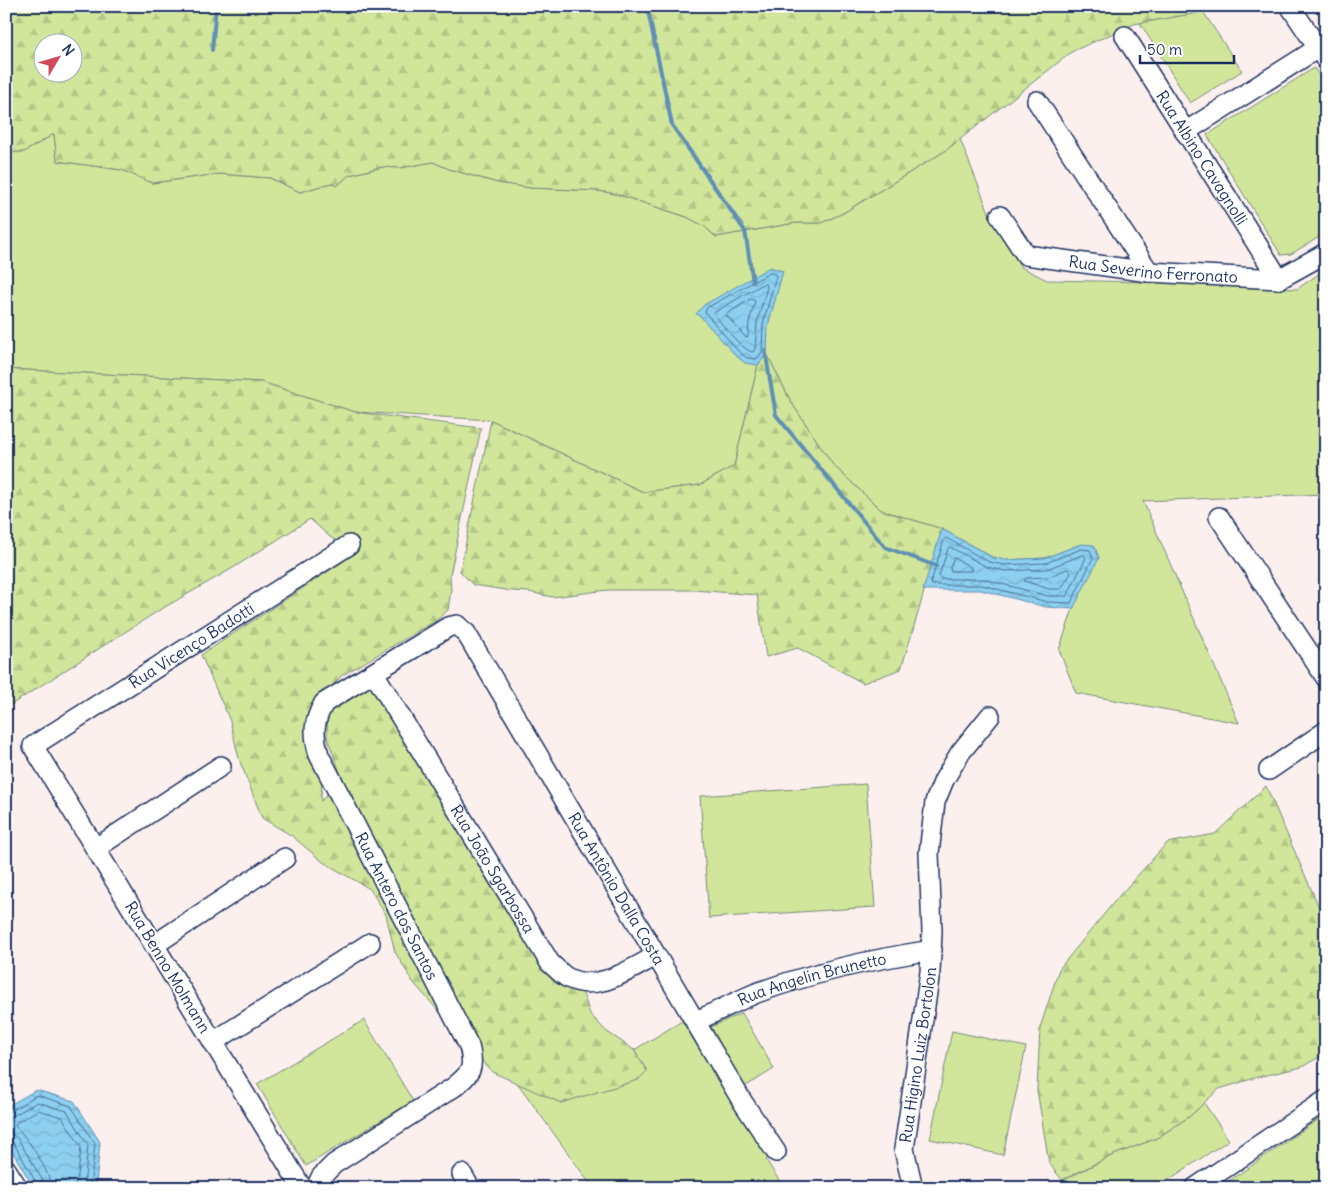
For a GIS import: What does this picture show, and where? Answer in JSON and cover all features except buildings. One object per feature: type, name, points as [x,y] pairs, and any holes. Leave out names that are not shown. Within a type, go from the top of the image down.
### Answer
[{"type":"street","points":[[1185,132],[1323,50],[1290,6]]},
{"type":"street","name":"Rua Albino Cavagnolli","points":[[1125,36],[1279,279]]},
{"type":"street","points":[[1037,102],[1150,272]]},
{"type":"street","name":"Rua Severino Ferronato","points":[[1000,216],[1026,255],[1150,272],[1279,279]]},
{"type":"street","points":[[1279,279],[1326,252]]},
{"type":"street","points":[[1219,517],[1326,678]]},
{"type":"street","name":"Rua Vicenço Badotti","points":[[33,746],[349,544]]},
{"type":"street","name":"Rua Antero dos Santos","points":[[316,1188],[321,1176],[334,1164],[454,1087],[472,1069],[469,1046],[319,755],[315,741],[317,715],[324,704],[448,627],[456,625]]},
{"type":"street","name":"Rua Antônio Dalla Costa","points":[[456,625],[466,633],[742,1101],[776,1152]]},
{"type":"street","name":"Rua João Sgarbossa","points":[[374,672],[550,963],[568,978],[582,983],[600,982],[619,975],[656,956]]},
{"type":"street","name":"Rua Higino Luiz Bortolon","points":[[913,1188],[904,1149],[932,950],[929,853],[935,802],[944,780],[960,753],[990,716]]},
{"type":"street","points":[[1268,770],[1326,731]]},
{"type":"street","name":"Rua Benno Molmann","points":[[33,746],[302,1188]]},
{"type":"street","points":[[96,848],[221,766]]},
{"type":"street","points":[[154,945],[285,858]]},
{"type":"street","points":[[213,1042],[370,943]]},
{"type":"street","name":"Rua Angelin Brunetto","points":[[696,1021],[758,993],[809,977],[884,958],[932,950]]},
{"type":"street","points":[[1195,1188],[1326,1100]]},
{"type":"street","points":[[6,1169],[18,1188]]},
{"type":"green space","points":[[6,6],[160,6],[161,8],[190,6],[1209,6],[1197,13],[1134,24],[1073,51],[945,151],[843,213],[821,223],[795,223],[716,237],[704,226],[687,217],[616,194],[599,191],[531,188],[498,183],[449,169],[433,162],[400,168],[382,167],[349,175],[337,186],[331,183],[300,192],[270,178],[219,174],[152,183],[122,170],[57,161],[54,134],[24,152],[6,152]]},
{"type":"green space","points":[[1202,10],[1242,71],[1190,103],[1140,23],[1197,13]]},
{"type":"green space","points":[[1314,68],[1326,86],[1326,233],[1291,254],[1281,255],[1207,135]]},
{"type":"green space","points":[[54,134],[57,161],[122,170],[152,183],[219,174],[270,178],[300,192],[331,183],[337,186],[349,175],[383,167],[400,168],[433,162],[449,169],[498,183],[531,188],[599,191],[616,194],[687,217],[704,226],[716,237],[795,223],[821,223],[843,213],[945,151],[960,139],[994,225],[1021,267],[1047,280],[1148,282],[1297,289],[1326,269],[1326,494],[1143,501],[1239,723],[1076,693],[1059,650],[1073,609],[1081,544],[1045,558],[1005,560],[992,557],[942,529],[881,510],[833,465],[791,402],[767,354],[758,365],[734,466],[700,485],[643,492],[491,420],[355,412],[261,382],[6,369],[6,152],[24,152]]},
{"type":"green space","points":[[767,354],[791,402],[833,465],[881,510],[942,529],[901,669],[863,683],[798,648],[766,657],[757,595],[694,590],[608,590],[552,597],[473,585],[460,571],[491,420],[643,492],[700,485],[734,466],[758,365]]},
{"type":"green space","points":[[6,369],[261,382],[355,412],[481,428],[450,575],[451,590],[448,610],[437,620],[341,676],[320,701],[321,801],[342,778],[327,737],[328,707],[367,673],[530,946],[580,985],[590,1014],[606,1031],[634,1050],[647,1071],[638,1080],[561,1103],[492,1072],[413,982],[395,952],[386,915],[370,889],[323,862],[292,836],[262,818],[239,759],[230,721],[201,655],[356,553],[330,537],[310,519],[233,568],[158,611],[6,708]]},
{"type":"green space","points":[[866,784],[875,907],[709,918],[700,796]]},
{"type":"green space","points":[[1266,786],[1326,923],[1326,1053],[1302,1067],[1258,1077],[1219,1089],[1190,1116],[1157,1138],[1111,1156],[1062,1180],[1049,1163],[1037,1090],[1040,1028],[1059,969],[1119,896],[1167,843],[1215,834]]},
{"type":"green space","points":[[742,1013],[774,1069],[743,1088],[711,1027]]},
{"type":"green space","points":[[364,1020],[413,1101],[306,1166],[257,1084]]},
{"type":"green space","points":[[682,1021],[731,1100],[771,1155],[766,1160],[784,1188],[593,1188],[516,1081],[561,1103],[647,1071],[634,1050]]},
{"type":"green space","points":[[952,1031],[1026,1047],[1003,1155],[930,1139]]},
{"type":"green space","points":[[1204,1103],[1229,1140],[1156,1188],[1050,1187],[1111,1156],[1157,1138],[1190,1116]]},
{"type":"green space","points":[[1326,1114],[1326,1188],[1219,1188]]},
{"type":"water","points":[[770,267],[783,271],[768,326],[767,354],[758,365],[745,363],[696,314],[704,305]]},
{"type":"water","points":[[942,529],[992,557],[1005,560],[1045,558],[1081,544],[1094,545],[1099,558],[1073,609],[1046,607],[981,590],[923,590]]},
{"type":"water","points":[[36,1090],[74,1101],[100,1142],[96,1185],[78,1188],[34,1188],[6,1141],[6,1107]]},
{"type":"waterway","points":[[212,50],[216,6]]},
{"type":"waterway","points":[[647,6],[672,125],[745,231],[753,282]]},
{"type":"waterway","points":[[765,350],[776,415],[885,547],[936,566]]}]
